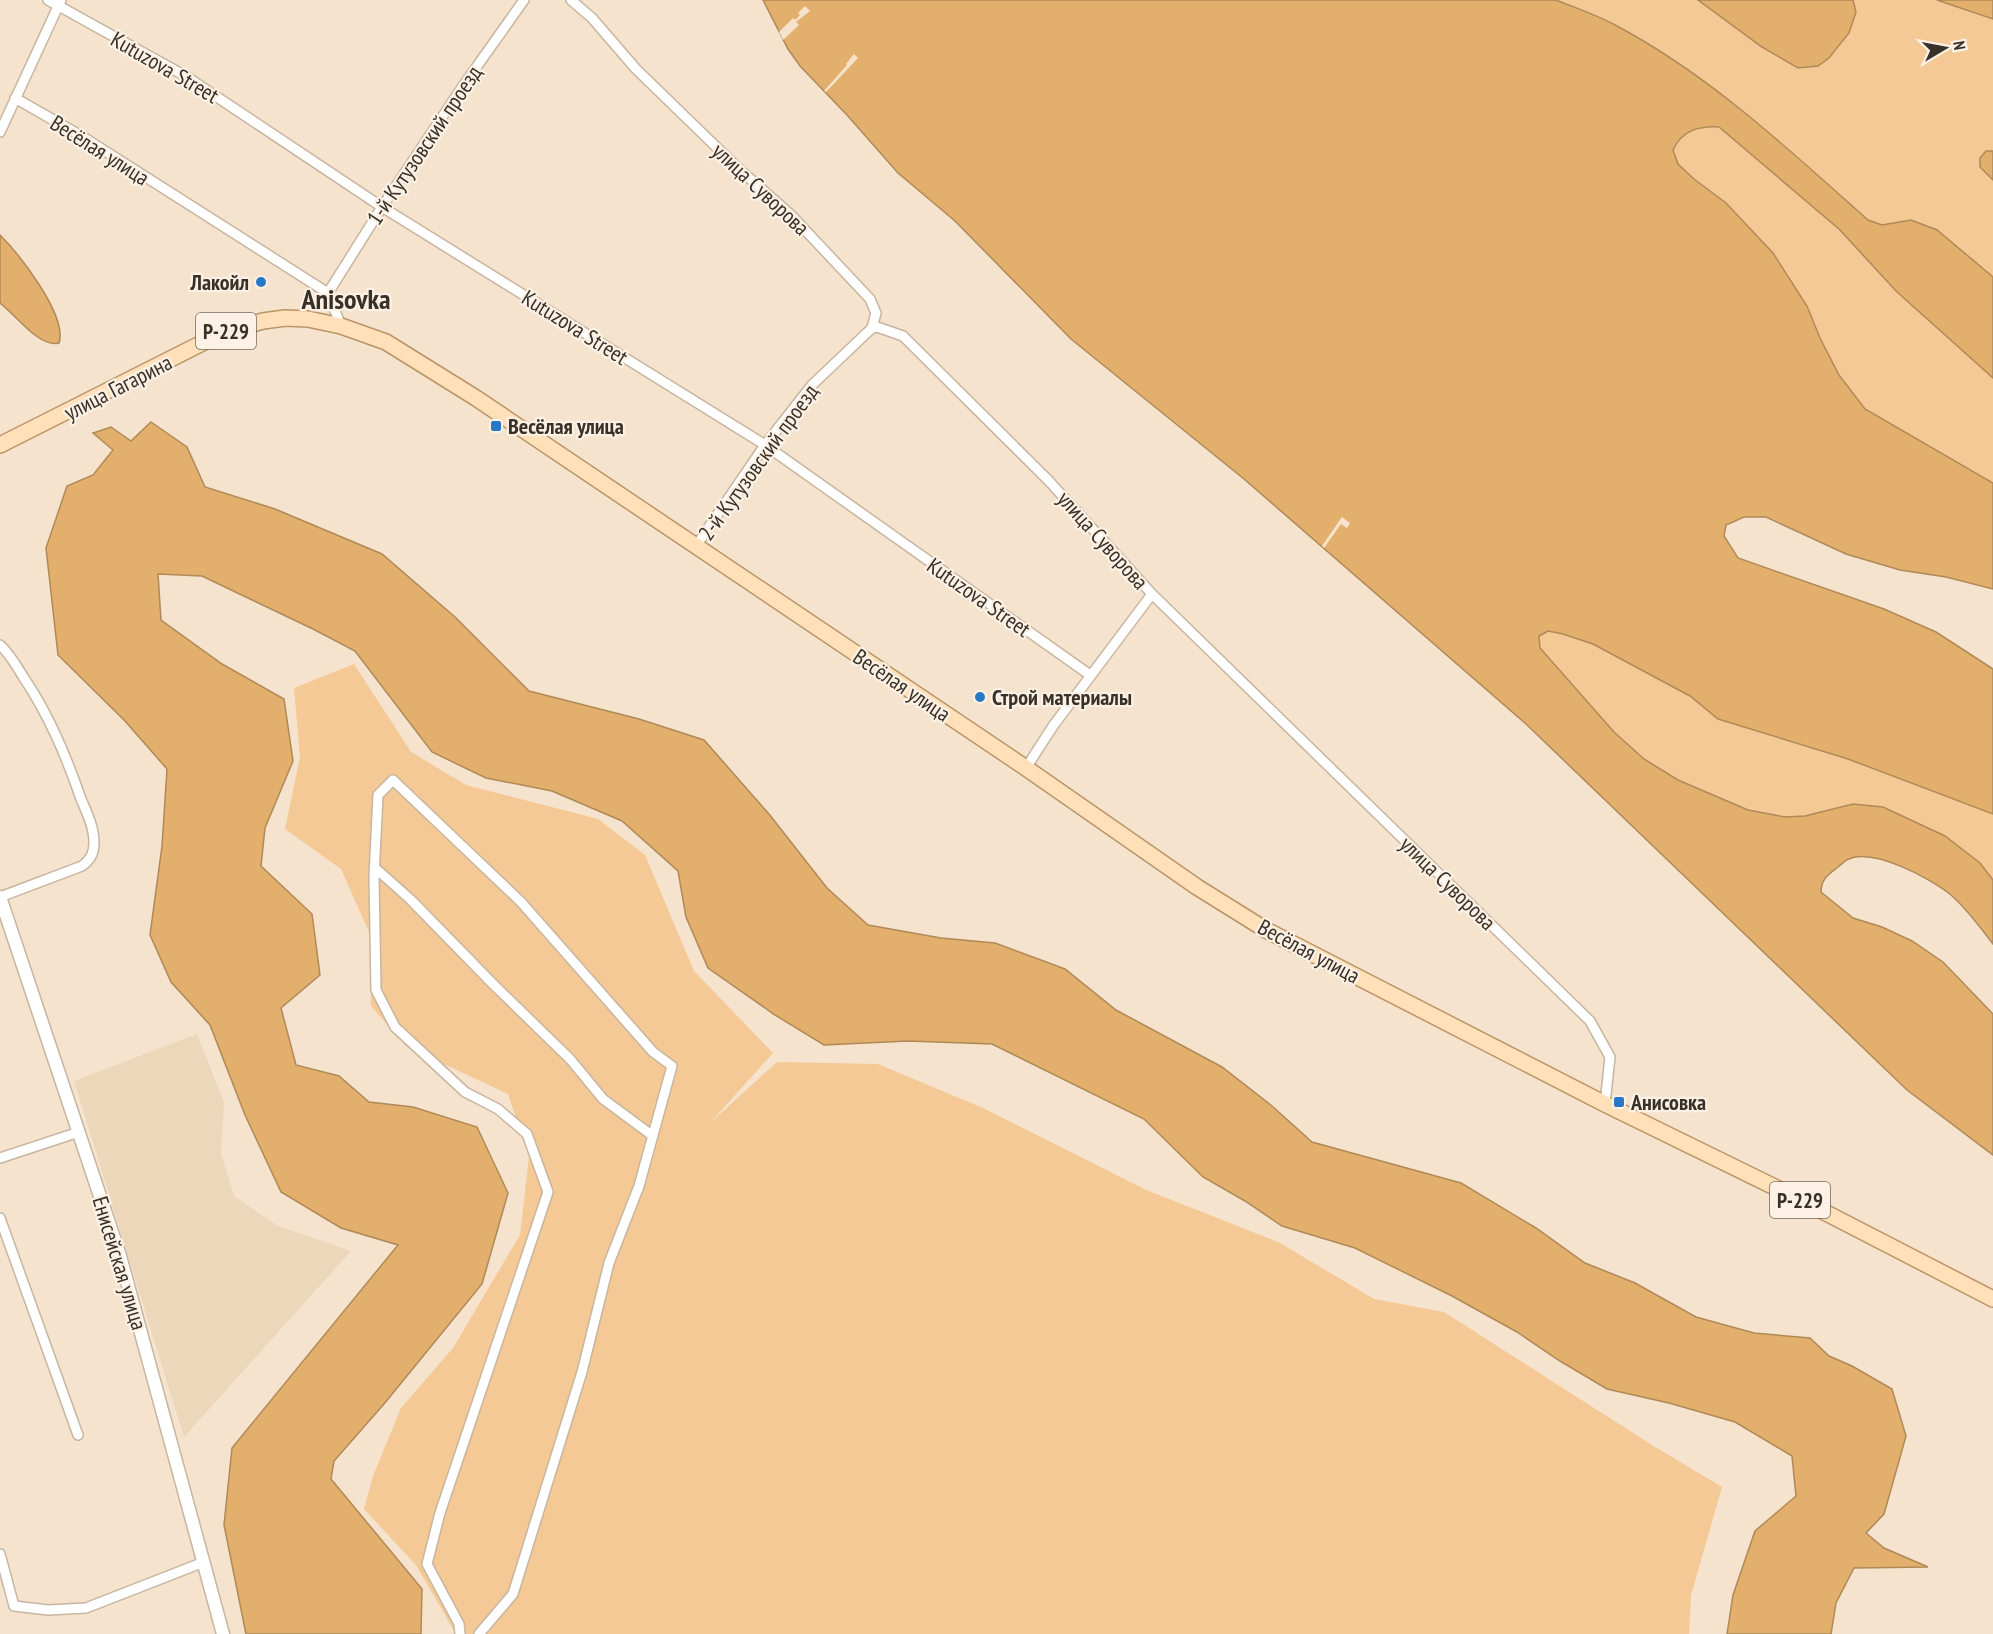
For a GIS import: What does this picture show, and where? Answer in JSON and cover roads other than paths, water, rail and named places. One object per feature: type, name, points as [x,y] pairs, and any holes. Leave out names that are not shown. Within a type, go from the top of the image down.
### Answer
[{"type":"main road","name":"улица Гагарина","points":[[0,446],[224,332],[263,321],[308,319],[341,326]]},
{"type":"main road","name":"Весёлая улица","points":[[341,326],[386,342],[476,398],[1026,768],[1197,887],[1266,930],[1605,1104]]},
{"type":"main road","name":"Р-229","points":[[1605,1104],[1801,1200],[1993,1299]]},
{"type":"street","name":"Kutuzova Street","points":[[48,0],[60,3],[187,77],[382,207],[765,445],[1090,675]]},
{"type":"street","name":"1-й Кутузовский проезд","points":[[328,292],[382,207],[511,15],[524,0]]},
{"type":"street","name":"улица Суворова","points":[[572,0],[592,18],[645,78],[739,169],[791,215],[870,299],[876,313],[872,328],[877,327],[903,336],[1048,480],[1152,594],[1590,1021],[1610,1057],[1605,1104]]},
{"type":"street","points":[[0,132],[60,3]]},
{"type":"street","name":"Весёлая улица","points":[[15,98],[83,137],[328,292]]},
{"type":"street","points":[[328,292],[341,326]]},
{"type":"street","name":"2-й Кутузовский проезд","points":[[696,546],[765,445],[812,385],[872,328]]},
{"type":"street","points":[[1026,768],[1053,726],[1152,594]]},
{"type":"street","points":[[0,645],[43,707],[54,728],[92,829],[94,844],[90,860],[82,866],[0,897]]},
{"type":"street","points":[[460,1634],[459,1624],[427,1564],[440,1513],[548,1192],[527,1134],[498,1109],[465,1092],[395,1027],[376,990],[375,867],[378,795],[393,780],[520,902],[653,1052],[672,1066],[639,1186],[609,1263],[582,1372],[513,1594],[479,1634]]},
{"type":"street","points":[[375,867],[410,898],[570,1059],[603,1099],[653,1136]]},
{"type":"street","name":"Енисейская улица","points":[[0,897],[120,1256],[223,1634]]},
{"type":"street","points":[[0,1158],[79,1132]]},
{"type":"street","points":[[0,1218],[78,1435]]},
{"type":"street","points":[[0,1554],[14,1606],[48,1610],[86,1608],[204,1562]]},
{"type":"place","name":"Лакойл","points":[[261,282]]},
{"type":"place","name":"Весёлая улица","points":[[496,426]]},
{"type":"place","name":"Строй материалы","points":[[980,697]]},
{"type":"place","name":"Анисовка","points":[[1619,1102]]},
{"type":"district","name":"Anisovka","points":[[346,298]]}]
